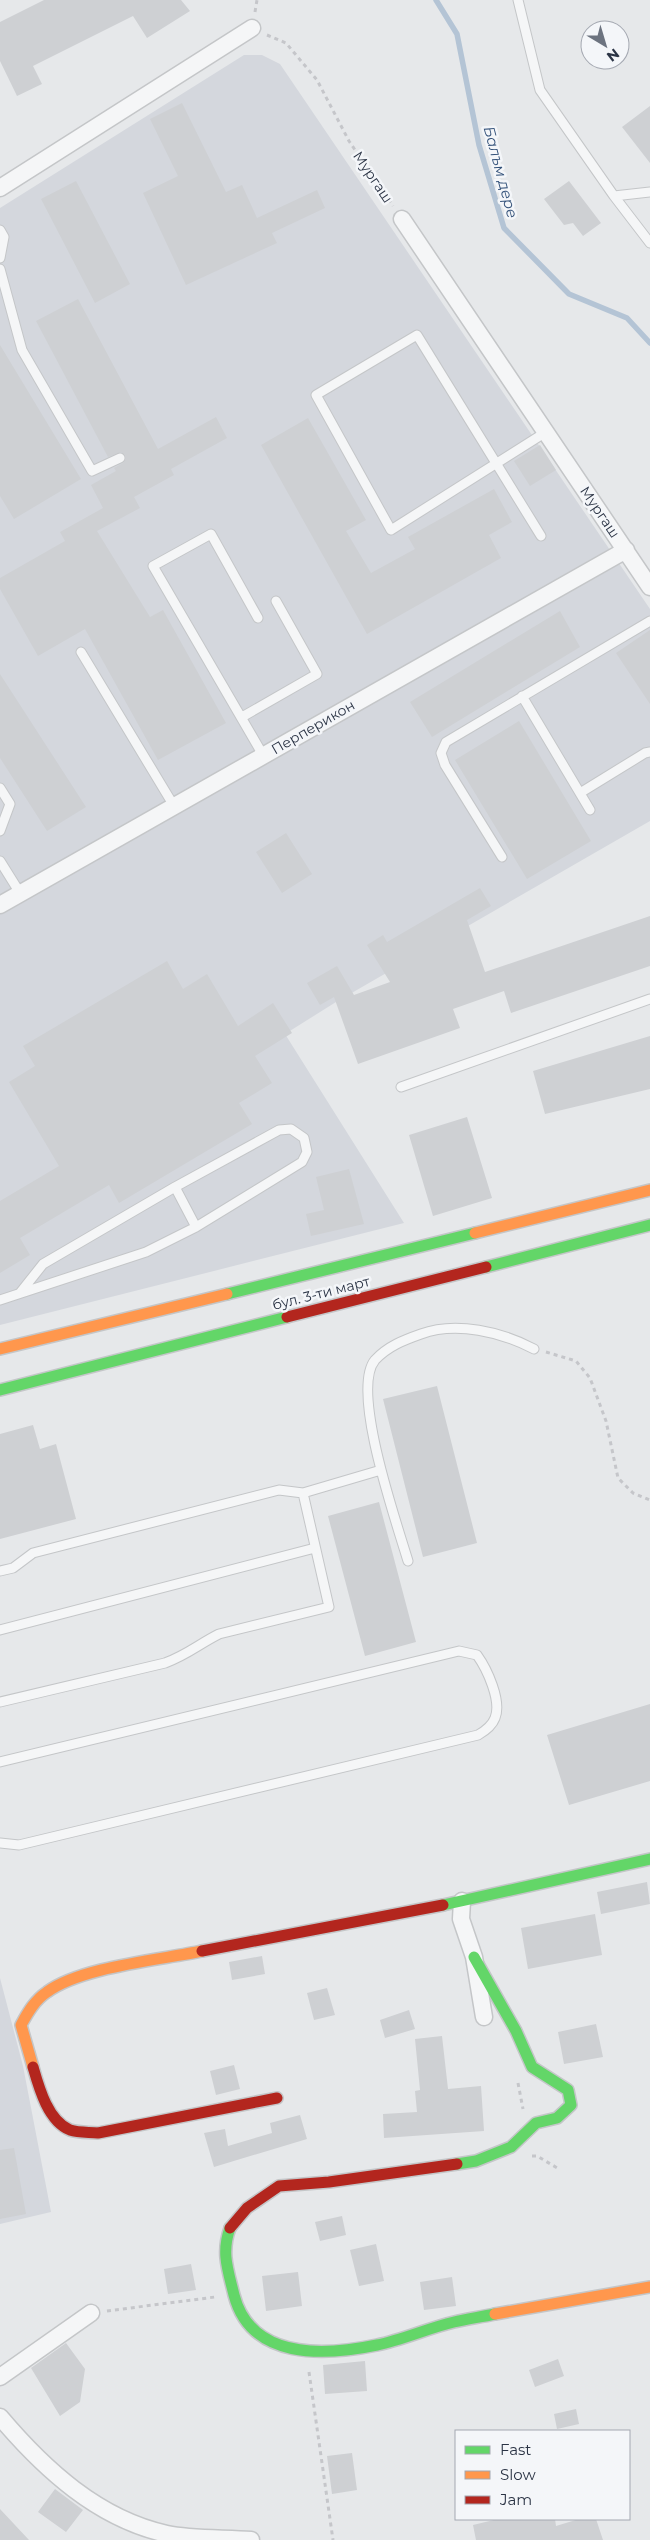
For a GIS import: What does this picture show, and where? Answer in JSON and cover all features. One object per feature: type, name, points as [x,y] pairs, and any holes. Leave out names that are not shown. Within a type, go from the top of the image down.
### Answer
[{"type":"street","points":[[0,188],[252,28]]},
{"type":"street","name":"Мургаш","points":[[402,219],[650,587]]},
{"type":"street","name":"Перперикон","points":[[0,905],[626,550]]},
{"type":"street","name":"бул. 3-ти март","points":[[0,1349],[650,1190]]},
{"type":"street","name":"бул. 3-ти март","points":[[0,1390],[650,1225]]},
{"type":"street","points":[[277,2098],[98,2133],[70,2130],[56,2121],[43,2097],[21,2025],[30,2005],[47,1990],[74,1978],[462,1901],[650,1859]]},
{"type":"street","points":[[462,1901],[461,1919],[474,1958],[484,2017]]},
{"type":"street","points":[[474,1958],[516,2031],[532,2067],[568,2090],[571,2105],[557,2118],[536,2123],[511,2147],[476,2161],[329,2182],[280,2186],[248,2208],[229,2229],[224,2254],[238,2310],[252,2330],[277,2346],[318,2352],[378,2345],[454,2322],[650,2287]]},
{"type":"street","points":[[0,2377],[91,2313]]},
{"type":"street","points":[[0,2418],[29,2451],[89,2502],[136,2524],[167,2534],[251,2540]]},
{"type":"lane","points":[[518,0],[540,90],[614,196],[650,243]]},
{"type":"lane","points":[[614,196],[650,192]]},
{"type":"lane","points":[[0,230],[4,238],[0,258]]},
{"type":"lane","points":[[0,269],[22,350],[80,452],[92,470],[120,458]]},
{"type":"lane","points":[[541,536],[497,464],[417,335],[316,394],[391,530],[497,464],[546,432]]},
{"type":"lane","points":[[258,618],[211,534],[153,566],[263,755]]},
{"type":"lane","points":[[242,718],[317,674],[276,602]]},
{"type":"lane","points":[[502,857],[445,765],[441,753],[442,747],[450,738],[650,621]]},
{"type":"lane","points":[[81,652],[174,806]]},
{"type":"lane","points":[[522,696],[590,810]]},
{"type":"lane","points":[[580,793],[645,753],[650,752]]},
{"type":"lane","points":[[0,788],[10,804],[0,832]]},
{"type":"lane","points":[[0,861],[20,893]]},
{"type":"lane","points":[[401,1087],[650,999]]},
{"type":"lane","points":[[0,1300],[146,1252],[196,1227],[302,1162],[307,1152],[304,1138],[291,1129],[279,1130],[174,1187],[43,1264],[20,1293]]},
{"type":"lane","points":[[174,1187],[196,1227]]},
{"type":"lane","points":[[408,1561],[381,1470],[367,1399],[368,1377],[374,1360],[397,1342],[434,1329],[471,1330],[515,1339],[534,1349]]},
{"type":"lane","points":[[0,1572],[12,1568],[33,1553],[279,1490],[303,1493],[381,1470]]},
{"type":"lane","points":[[0,1702],[165,1663],[186,1655],[204,1641],[219,1634],[329,1607],[303,1493]]},
{"type":"lane","points":[[0,1630],[315,1548]]},
{"type":"lane","points":[[0,1762],[459,1651],[477,1655],[487,1668],[498,1707],[495,1719],[488,1728],[478,1735],[19,1845],[0,1843]]},
{"type":"path","name":"Мургаш","points":[[252,28],[286,44],[317,80],[349,141],[402,219]]},
{"type":"path","points":[[534,1349],[576,1361],[590,1378],[606,1421],[618,1478],[633,1493],[650,1500]]},
{"type":"path","points":[[91,2313],[233,2295]]},
{"type":"path","points":[[306,2350],[333,2540]]},
{"type":"shaded area","points":[[244,55],[262,55],[280,64],[650,609],[650,821],[336,1002],[285,1034],[404,1223],[0,1325],[0,208]]},
{"type":"shaded area","points":[[0,1978],[23,2066],[51,2212],[0,2224]]},
{"type":"building","points":[[44,0],[181,0],[190,11],[147,38],[133,16],[33,66],[42,84],[17,96],[0,61],[0,22]]},
{"type":"building","points":[[182,103],[226,192],[242,185],[257,218],[317,190],[325,208],[272,233],[277,243],[186,285],[143,193],[178,176],[150,119]]},
{"type":"building","points":[[650,106],[650,163],[622,127]]},
{"type":"building","points":[[76,181],[130,284],[95,303],[41,199]]},
{"type":"building","points":[[569,181],[601,223],[583,236],[573,223],[564,225],[544,199]]},
{"type":"building","points":[[78,299],[158,449],[216,417],[227,438],[171,469],[174,475],[134,497],[140,508],[97,531],[150,617],[163,610],[226,723],[158,760],[85,629],[38,656],[0,589],[0,578],[65,541],[60,532],[103,508],[91,485],[116,471],[114,468],[126,459],[125,455],[121,452],[108,457],[36,321]]},
{"type":"building","points":[[0,345],[81,479],[14,519],[0,496]]},
{"type":"building","points":[[308,418],[366,520],[346,531],[371,573],[415,549],[408,537],[494,489],[512,522],[489,535],[501,558],[367,634],[261,445]]},
{"type":"building","points":[[540,445],[556,470],[530,486],[514,461]]},
{"type":"building","points":[[560,611],[580,647],[432,737],[410,702]]},
{"type":"building","points":[[650,630],[650,704],[616,653]]},
{"type":"building","points":[[0,674],[86,807],[47,831],[0,758]]},
{"type":"building","points":[[519,721],[591,841],[527,879],[455,760]]},
{"type":"building","points":[[286,833],[312,874],[282,893],[256,852]]},
{"type":"building","points":[[480,888],[491,906],[467,920],[485,972],[650,916],[650,966],[511,1013],[504,991],[453,1009],[460,1028],[358,1064],[334,997],[320,1005],[307,983],[337,966],[354,995],[390,982],[367,945],[383,935],[387,942]]},
{"type":"building","points":[[167,961],[183,989],[207,974],[238,1026],[273,1003],[292,1033],[255,1056],[272,1083],[239,1103],[252,1124],[119,1203],[109,1185],[20,1238],[30,1255],[0,1273],[0,1201],[59,1166],[9,1082],[35,1066],[23,1046]]},
{"type":"building","points":[[650,1036],[650,1089],[545,1114],[533,1071]]},
{"type":"building","points":[[467,1117],[492,1198],[433,1216],[409,1135]]},
{"type":"building","points":[[349,1169],[364,1224],[311,1236],[306,1214],[324,1210],[316,1177]]},
{"type":"building","points":[[437,1386],[477,1543],[423,1557],[383,1399]]},
{"type":"building","points":[[33,1425],[40,1449],[56,1444],[76,1519],[0,1539],[0,1434]]},
{"type":"building","points":[[379,1502],[416,1642],[365,1656],[328,1516]]},
{"type":"building","points":[[650,1704],[650,1781],[569,1805],[547,1735]]},
{"type":"building","points":[[647,1882],[650,1904],[601,1914],[597,1892]]},
{"type":"building","points":[[595,1914],[602,1955],[528,1969],[521,1928]]},
{"type":"building","points":[[262,1956],[265,1974],[232,1980],[229,1962]]},
{"type":"building","points":[[327,1988],[335,2015],[314,2020],[307,1993]]},
{"type":"building","points":[[409,2010],[415,2029],[385,2038],[380,2020]]},
{"type":"building","points":[[596,2024],[603,2057],[564,2064],[558,2032]]},
{"type":"building","points":[[442,2036],[448,2089],[481,2086],[484,2131],[384,2138],[383,2114],[417,2112],[415,2091],[420,2090],[415,2039]]},
{"type":"building","points":[[234,2065],[240,2089],[216,2095],[210,2071]]},
{"type":"building","points":[[300,2115],[307,2139],[214,2167],[204,2133],[225,2129],[228,2146],[272,2133],[270,2123]]},
{"type":"building","points":[[14,2148],[26,2214],[0,2219],[0,2150]]},
{"type":"building","points":[[342,2216],[346,2235],[320,2241],[315,2222]]},
{"type":"building","points":[[376,2244],[384,2281],[359,2286],[350,2250]]},
{"type":"building","points":[[191,2264],[196,2290],[168,2294],[164,2269]]},
{"type":"building","points":[[298,2272],[302,2306],[266,2311],[262,2276]]},
{"type":"building","points":[[452,2277],[456,2306],[424,2310],[420,2282]]},
{"type":"building","points":[[66,2343],[85,2369],[80,2402],[60,2416],[31,2368]]},
{"type":"building","points":[[558,2359],[564,2376],[535,2387],[529,2370]]},
{"type":"building","points":[[365,2361],[367,2391],[325,2394],[323,2365]]},
{"type":"building","points":[[576,2409],[579,2424],[557,2429],[554,2414]]},
{"type":"building","points":[[352,2453],[357,2490],[332,2494],[327,2456]]},
{"type":"building","points":[[55,2489],[83,2510],[66,2532],[38,2512]]},
{"type":"building","points":[[0,2509],[29,2540],[0,2540]]},
{"type":"building","points":[[494,2520],[555,2520],[556,2526],[576,2520],[596,2520],[603,2540],[476,2540],[473,2525]]},
{"type":"waterway","name":"Балъм дере","points":[[436,0],[457,34],[479,145],[504,228],[569,294],[627,318],[650,343]]},
{"type":"traffic: fast","points":[[486,1267],[650,1225]]},
{"type":"traffic: fast","points":[[227,1294],[475,1233]]},
{"type":"traffic: fast","points":[[0,1390],[287,1317]]},
{"type":"traffic: fast","points":[[443,1905],[650,1859]]},
{"type":"traffic: fast","points":[[457,2164],[476,2161],[511,2147],[536,2123],[557,2118],[571,2105],[568,2090],[532,2067],[516,2031],[474,1957]]},
{"type":"traffic: fast","points":[[230,2228],[227,2237],[226,2254],[234,2295],[243,2316],[256,2332],[273,2342],[292,2348],[313,2351],[356,2349],[387,2343],[454,2322],[495,2314]]},
{"type":"traffic: slow","points":[[475,1233],[650,1190]]},
{"type":"traffic: slow","points":[[0,1349],[227,1294]]},
{"type":"traffic: slow","points":[[33,2067],[21,2025],[35,2003],[47,1992],[62,1983],[100,1970],[202,1951]]},
{"type":"traffic: slow","points":[[495,2314],[650,2287]]},
{"type":"traffic: jam","points":[[287,1317],[486,1267]]},
{"type":"traffic: jam","points":[[202,1951],[443,1905]]},
{"type":"traffic: jam","points":[[33,2067],[50,2112],[62,2126],[77,2132],[98,2133],[277,2098]]},
{"type":"traffic: jam","points":[[230,2228],[247,2208],[279,2186],[329,2182],[457,2164]]}]
